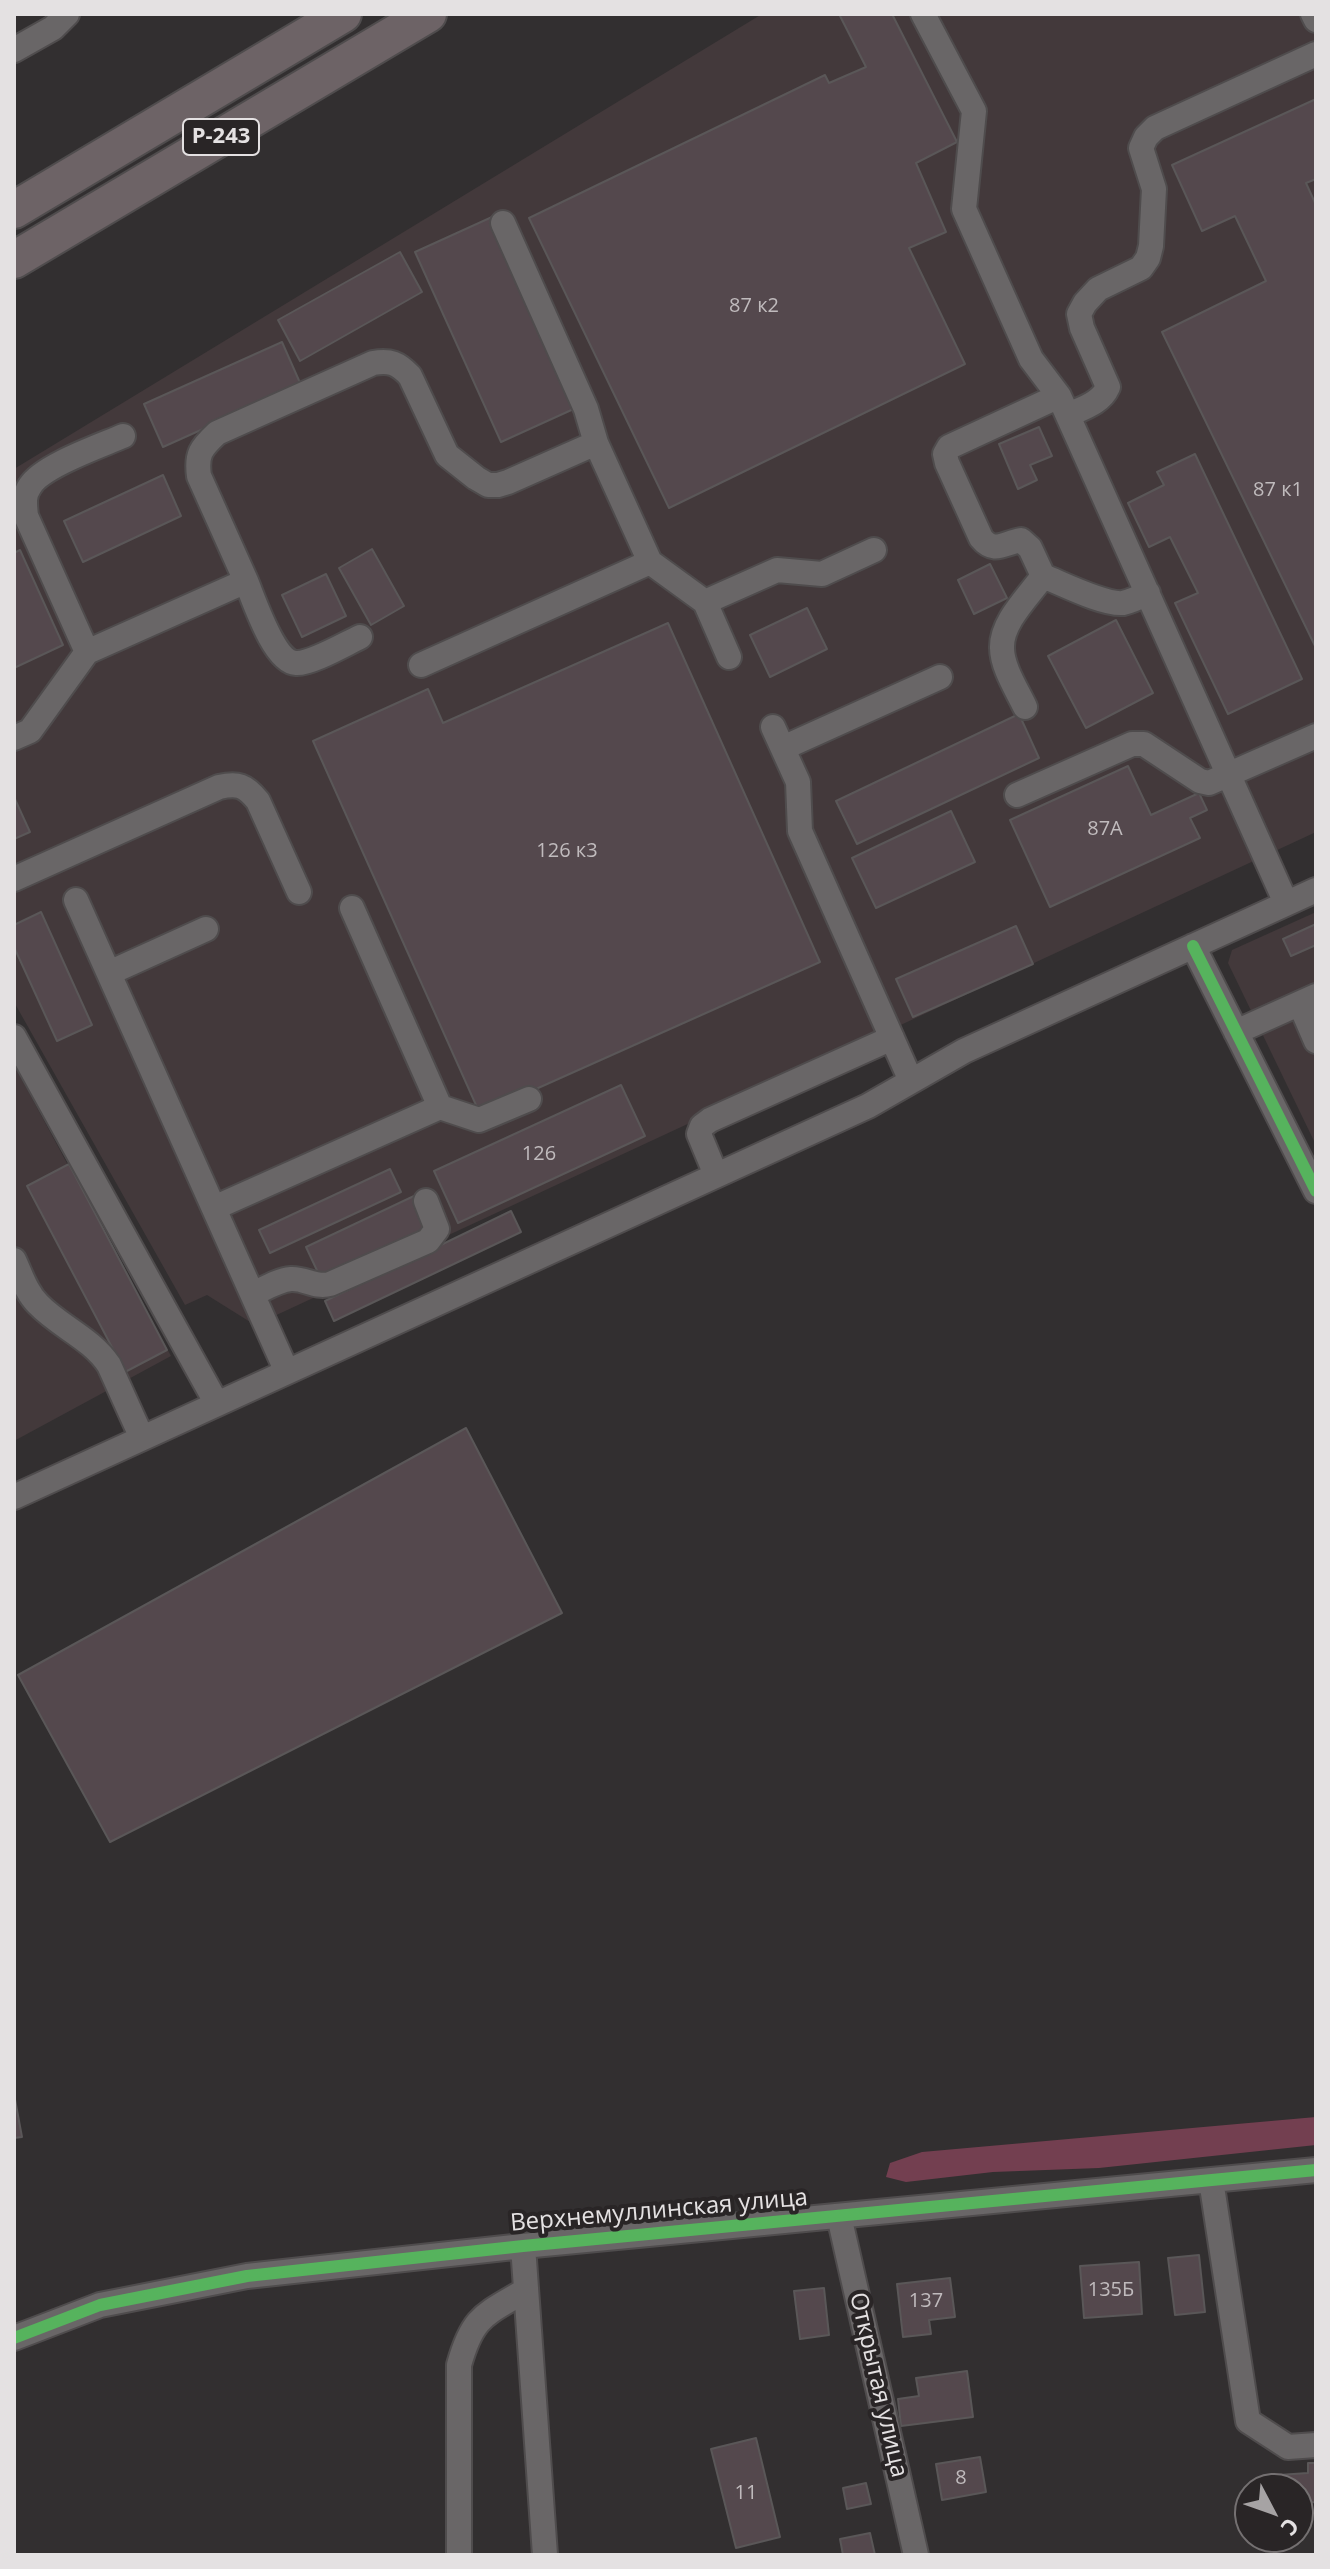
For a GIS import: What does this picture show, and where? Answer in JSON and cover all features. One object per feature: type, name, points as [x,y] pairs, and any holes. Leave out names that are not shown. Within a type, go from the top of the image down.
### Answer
[{"type":"highway","name":"Р-243","points":[[14,210],[343,14]]},
{"type":"highway","name":"Р-243","points":[[14,260],[428,14]]},
{"type":"street","points":[[14,50],[53,28],[67,14]]},
{"type":"street","points":[[923,14],[974,111],[964,209],[1031,359],[1064,405],[1286,903]]},
{"type":"street","points":[[1313,14],[1316,20]]},
{"type":"street","points":[[1148,593],[1125,603],[1115,603],[1043,576],[1026,543],[1021,540],[993,548],[987,545],[981,538],[945,454],[957,442],[1064,405],[1095,403],[1105,394],[1108,387],[1079,314],[1098,289],[1141,268],[1148,258],[1155,206],[1154,189],[1141,148],[1146,137],[1155,128],[1316,54]]},
{"type":"street","points":[[503,223],[650,562],[705,602],[729,657]]},
{"type":"street","points":[[360,637],[295,663],[286,660],[277,650],[199,476],[197,461],[204,445],[217,433],[373,363],[388,360],[400,365],[410,376],[447,455],[488,485],[508,482],[596,443]]},
{"type":"street","points":[[87,652],[26,516],[24,499],[30,484],[45,471],[123,436]]},
{"type":"street","points":[[705,602],[777,570],[822,574],[874,550]]},
{"type":"street","points":[[421,665],[650,562]]},
{"type":"street","points":[[1025,707],[1001,648],[1009,623],[1043,576]]},
{"type":"street","points":[[14,738],[30,731],[87,652],[246,581]]},
{"type":"street","points":[[911,1081],[800,831],[798,782],[778,737],[940,677]]},
{"type":"street","points":[[1017,795],[1132,744],[1144,744],[1200,781],[1209,783],[1316,736]]},
{"type":"street","points":[[14,879],[219,787],[236,783],[248,788],[258,801],[299,892]]},
{"type":"street","points":[[14,1497],[868,1106],[964,1051],[1316,890]]},
{"type":"street","points":[[76,900],[287,1372]]},
{"type":"street","points":[[352,908],[440,1107]]},
{"type":"street","points":[[109,973],[206,929]]},
{"type":"street","points":[[1193,946],[1316,1191]]},
{"type":"street","points":[[1236,1032],[1308,1000],[1316,1041]]},
{"type":"street","points":[[14,1037],[217,1404]]},
{"type":"street","points":[[716,1175],[701,1143],[699,1134],[702,1126],[892,1038]]},
{"type":"street","points":[[214,1208],[440,1107],[479,1120],[529,1099]]},
{"type":"street","points":[[253,1294],[295,1278],[323,1286],[330,1284],[428,1241],[437,1229],[426,1201]]},
{"type":"street","points":[[14,1260],[30,1295],[39,1305],[91,1343],[102,1355],[142,1438]]},
{"type":"street","name":"Верхнемуллинская улица","points":[[14,2338],[100,2305],[247,2276],[523,2246],[1316,2170]]},
{"type":"street","points":[[1211,2180],[1248,2421],[1288,2447],[1316,2445]]},
{"type":"street","name":"Открытая улица","points":[[839,2216],[916,2555]]},
{"type":"street","points":[[523,2246],[545,2555]]},
{"type":"street","points":[[459,2555],[459,2365],[467,2336],[480,2318],[526,2290]]},
{"type":"shaded area","points":[[762,14],[1316,14],[1316,832],[255,1325],[207,1295],[185,1305],[14,1002],[14,469]]},
{"type":"shaded area","points":[[1316,912],[1314,1141],[1228,963],[1232,950]]},
{"type":"shaded area","points":[[14,1065],[171,1356],[14,1441]]},
{"type":"shaded area","points":[[1316,2117],[1316,2145],[1099,2168],[993,2172],[906,2182],[886,2177],[890,2163],[922,2152]]},
{"type":"building","points":[[839,14],[892,14],[957,142],[916,163],[946,232],[909,248],[965,364],[669,508],[529,218],[825,75],[829,83],[866,67]]},
{"type":"building","points":[[1316,99],[1316,179],[1306,183],[1316,205],[1316,648],[1162,332],[1266,281],[1235,216],[1202,231],[1172,165]]},
{"type":"building","points":[[492,217],[578,407],[501,442],[415,252]]},
{"type":"building","points":[[400,252],[422,292],[300,361],[278,320]]},
{"type":"building","points":[[282,342],[301,385],[163,447],[144,404]]},
{"type":"building","points":[[1039,427],[1052,456],[1030,465],[1037,480],[1018,489],[999,444]]},
{"type":"building","points":[[1195,454],[1302,679],[1228,714],[1175,603],[1198,593],[1170,537],[1149,547],[1128,503],[1164,485],[1157,472]]},
{"type":"building","points":[[163,475],[181,516],[83,562],[64,521]]},
{"type":"building","points":[[372,549],[404,606],[371,625],[339,568]]},
{"type":"building","points":[[20,550],[63,645],[14,668],[14,553]]},
{"type":"building","points":[[990,564],[1007,598],[974,614],[958,580]]},
{"type":"building","points":[[326,574],[346,616],[302,637],[282,595]]},
{"type":"building","points":[[807,608],[827,649],[770,677],[750,635]]},
{"type":"building","points":[[1116,620],[1153,693],[1086,728],[1048,656]]},
{"type":"building","points":[[668,623],[820,962],[480,1114],[313,741],[428,689],[443,723]]},
{"type":"building","points":[[1019,714],[1039,758],[857,844],[836,801]]},
{"type":"building","points":[[1128,766],[1151,815],[1199,793],[1207,810],[1190,818],[1200,838],[1050,907],[1010,820]]},
{"type":"building","points":[[14,797],[30,832],[14,839]]},
{"type":"building","points":[[951,811],[975,862],[876,908],[852,858]]},
{"type":"building","points":[[41,912],[92,1025],[57,1041],[14,947],[14,925]]},
{"type":"building","points":[[1316,924],[1316,945],[1291,956],[1283,939]]},
{"type":"building","points":[[1016,926],[1033,964],[913,1017],[896,979]]},
{"type":"building","points":[[621,1085],[645,1136],[458,1223],[434,1171]]},
{"type":"building","points":[[69,1164],[167,1350],[125,1372],[27,1186]]},
{"type":"building","points":[[390,1169],[401,1192],[270,1253],[259,1230]]},
{"type":"building","points":[[414,1196],[429,1229],[321,1279],[306,1247]]},
{"type":"building","points":[[511,1211],[521,1232],[334,1321],[325,1301]]},
{"type":"building","points":[[466,1428],[562,1613],[110,1842],[18,1675]]},
{"type":"building","points":[[14,2094],[22,2137],[14,2138]]},
{"type":"building","points":[[1199,2255],[1205,2312],[1175,2315],[1168,2258]]},
{"type":"building","points":[[1139,2262],[1142,2314],[1084,2318],[1080,2266]]},
{"type":"building","points":[[950,2278],[955,2317],[929,2320],[931,2334],[903,2337],[897,2284]]},
{"type":"building","points":[[824,2288],[829,2335],[800,2339],[794,2291]]},
{"type":"building","points":[[967,2371],[973,2417],[901,2426],[898,2399],[919,2396],[916,2378]]},
{"type":"building","points":[[756,2438],[780,2537],[736,2548],[711,2449]]},
{"type":"building","points":[[980,2457],[986,2492],[942,2500],[936,2464]]},
{"type":"building","points":[[1308,2463],[1316,2463],[1316,2502],[1314,2473],[1308,2473]]},
{"type":"building","points":[[866,2483],[871,2504],[847,2509],[843,2488]]},
{"type":"building","points":[[870,2533],[875,2555],[843,2555],[840,2539]]},
{"type":"cycle path","points":[[1193,946],[1316,1191]]},
{"type":"cycle path","points":[[14,2338],[100,2305],[247,2276],[523,2246],[1316,2170]]}]
